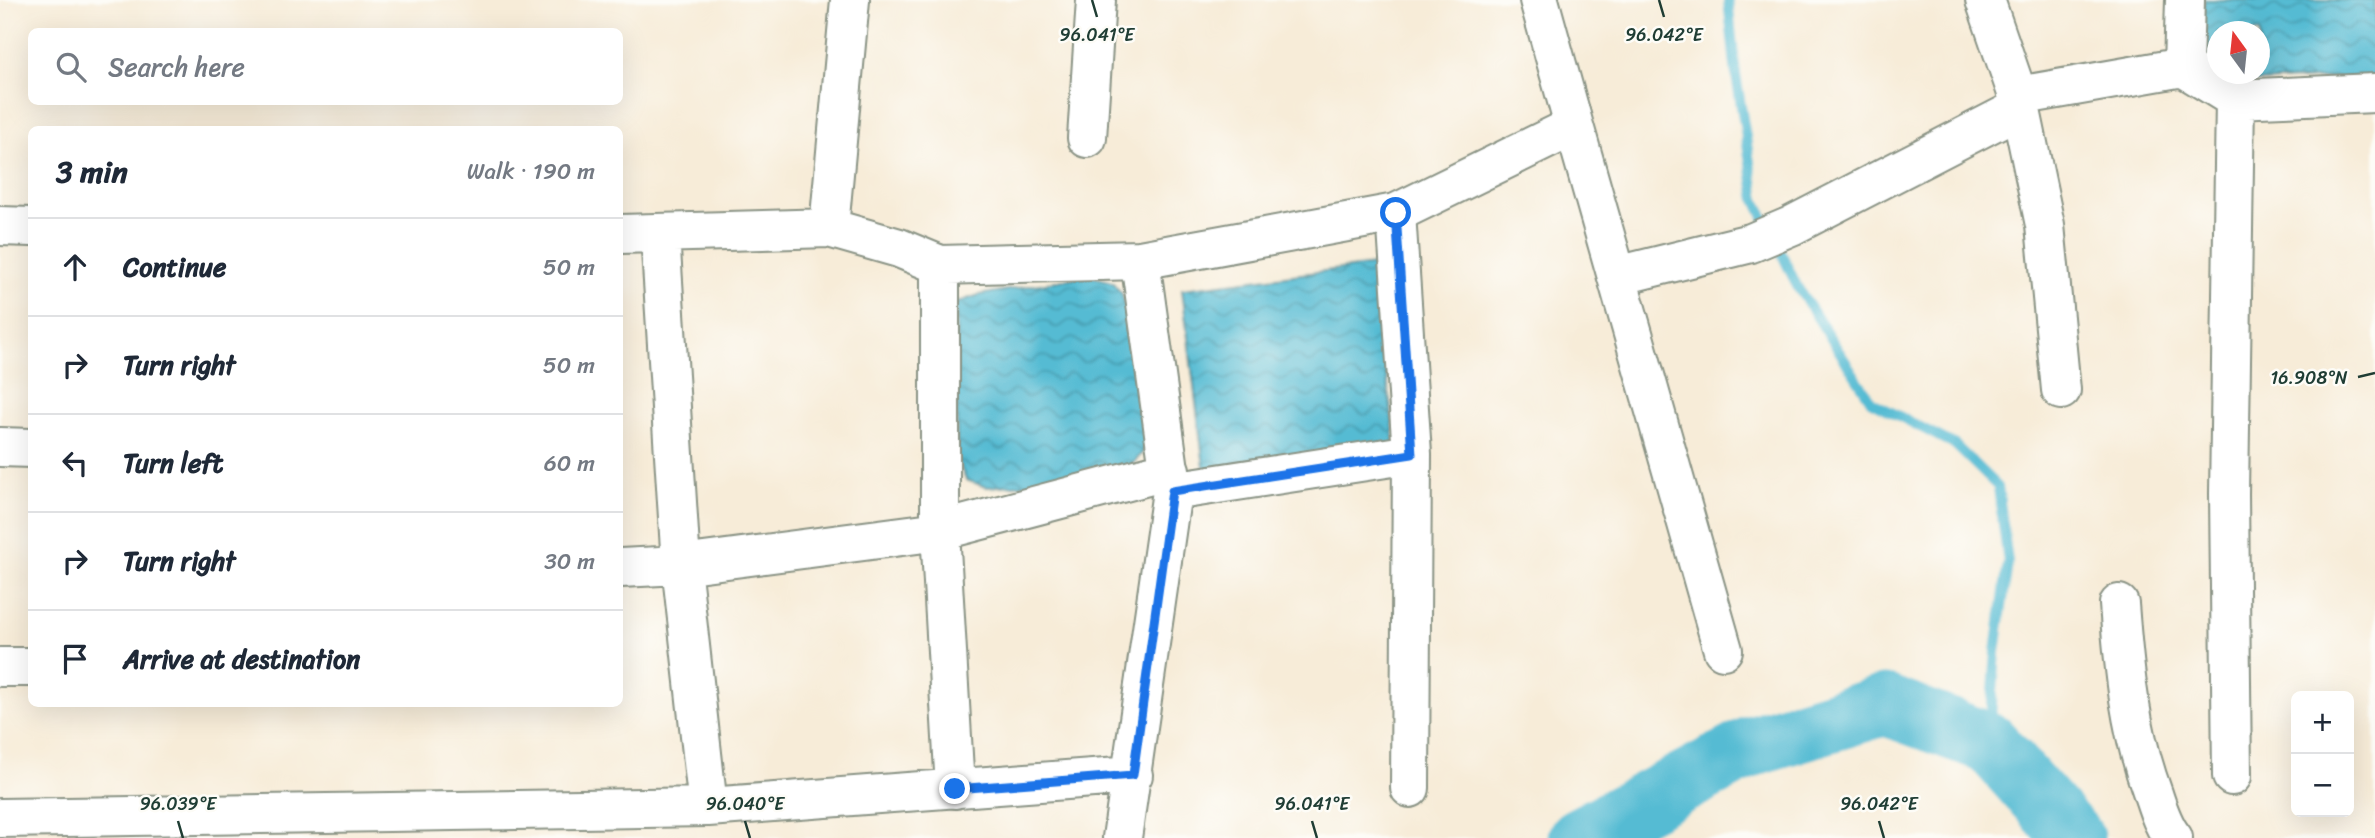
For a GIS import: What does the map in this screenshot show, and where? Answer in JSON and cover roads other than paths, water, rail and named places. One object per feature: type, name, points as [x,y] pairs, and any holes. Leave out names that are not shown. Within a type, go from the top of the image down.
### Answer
[{"type":"street","points":[[829,228],[850,0]]},
{"type":"street","points":[[1087,138],[1096,0]]},
{"type":"street","points":[[1539,0],[1723,650]]},
{"type":"street","points":[[1985,0],[2019,102],[2045,225],[2061,390]]},
{"type":"street","points":[[2183,67],[2185,0]]},
{"type":"street","points":[[1617,276],[1751,243],[1791,226],[2019,102],[2183,67],[2235,99],[2375,93]]},
{"type":"street","points":[[2232,776],[2229,494],[2235,99]]},
{"type":"street","points":[[623,234],[829,228],[899,248],[940,265],[1140,260],[1396,213],[1574,126]]},
{"type":"street","points":[[1396,213],[1412,454],[1410,788]]},
{"type":"street","points":[[0,226],[28,227]]},
{"type":"street","points":[[660,234],[681,565],[708,807]]},
{"type":"street","points":[[1122,838],[1171,480],[1140,260]]},
{"type":"street","points":[[940,265],[940,531],[955,789]]},
{"type":"street","points":[[0,447],[28,448]]},
{"type":"street","points":[[623,568],[681,565],[940,531],[1171,480],[1412,454]]},
{"type":"street","points":[[2119,604],[2130,719],[2141,764],[2173,838]]},
{"type":"street","points":[[0,667],[28,667]]},
{"type":"street","points":[[0,818],[708,807],[955,789],[1131,784]]},
{"type":"water","points":[[2204,0],[2375,0],[2375,76],[2270,82],[2270,21],[2207,21],[2207,58],[2204,56]]},
{"type":"water","points":[[1373,265],[1396,450],[1205,475],[1182,289]]},
{"type":"water","points":[[1089,275],[1112,282],[1122,294],[1149,425],[1143,452],[1127,471],[1104,478],[987,487],[966,480],[957,459],[956,303],[979,295]]},
{"type":"waterway","points":[[1728,0],[1736,75],[1756,200],[1798,288],[1872,402],[1955,445],[1998,487],[2008,562],[1996,652],[1989,743]]},
{"type":"waterway","points":[[1578,838],[1754,745],[1885,705],[1989,743],[2074,838]]}]
